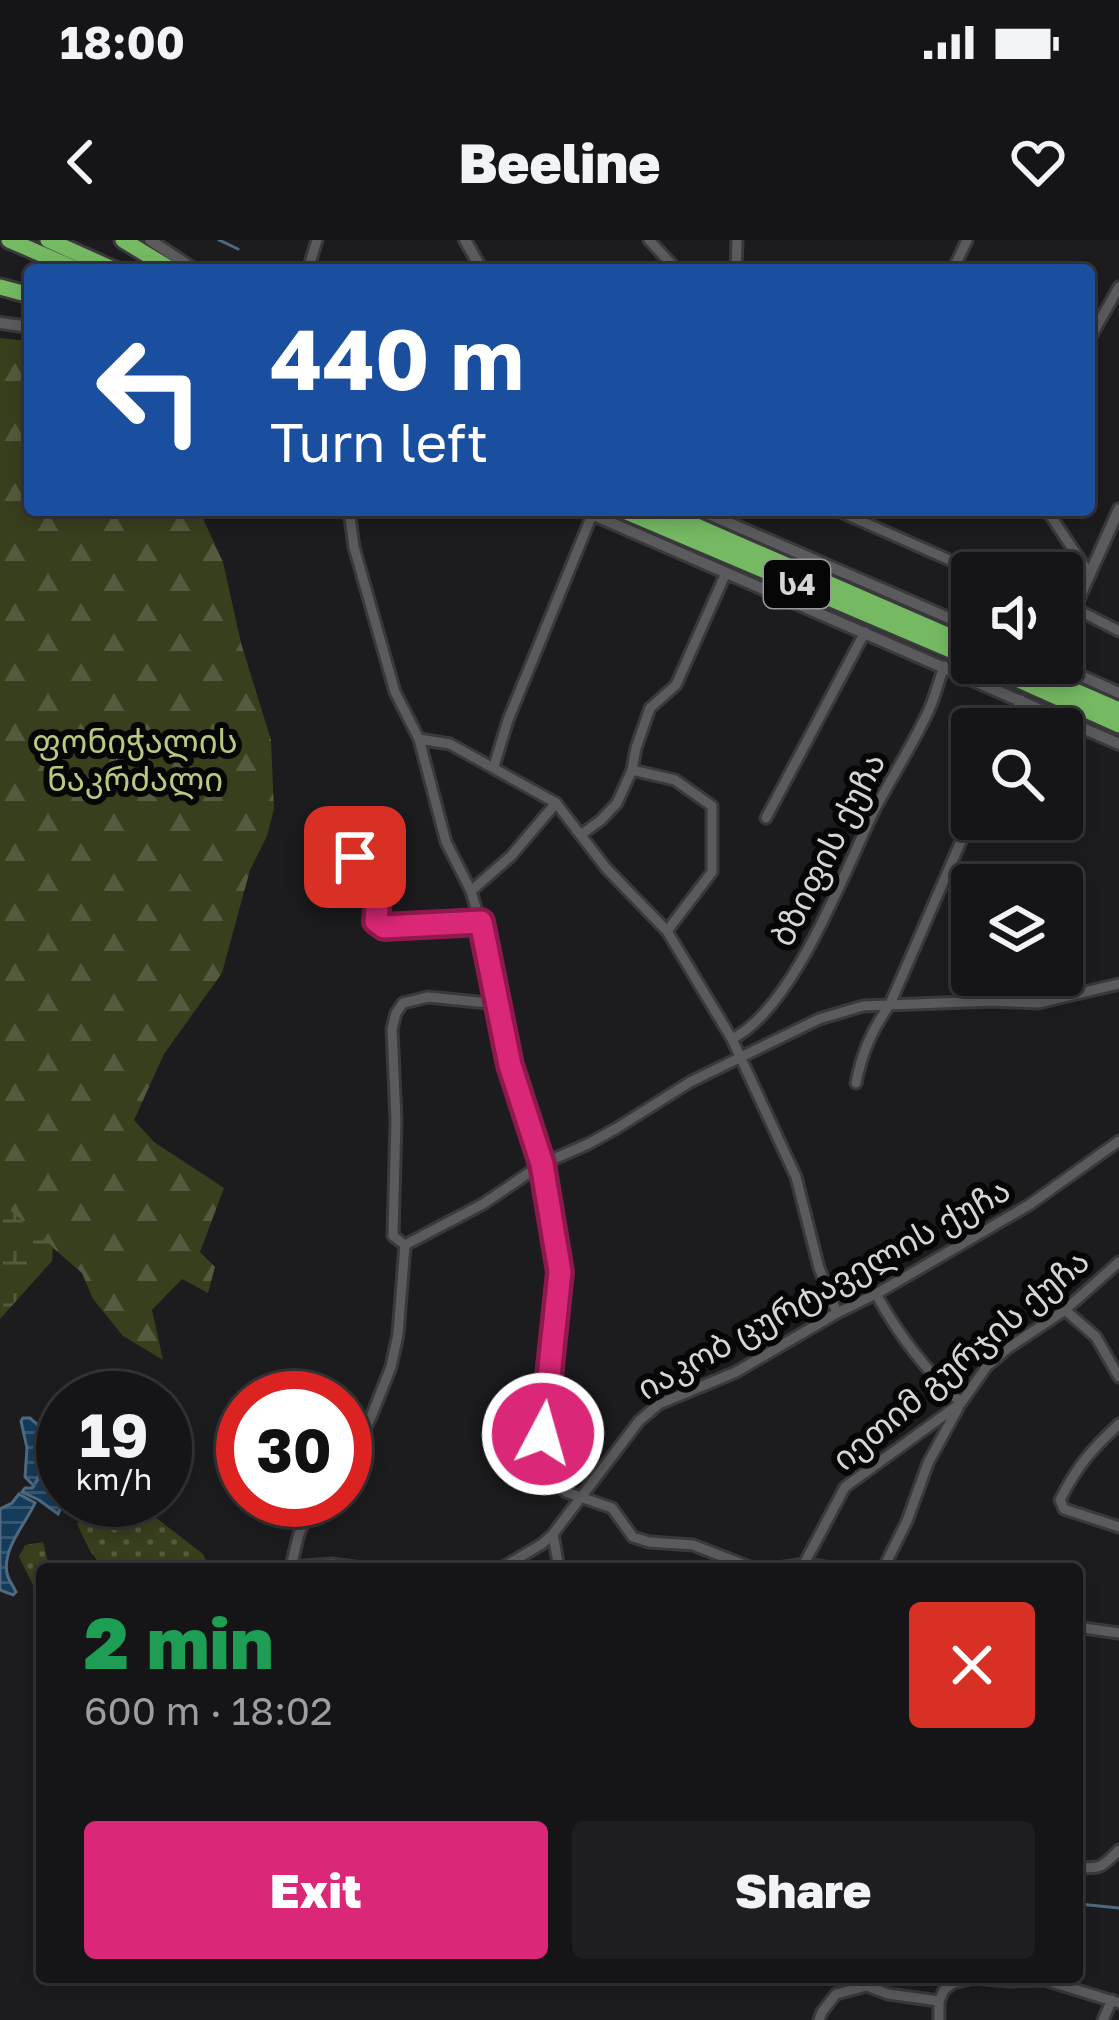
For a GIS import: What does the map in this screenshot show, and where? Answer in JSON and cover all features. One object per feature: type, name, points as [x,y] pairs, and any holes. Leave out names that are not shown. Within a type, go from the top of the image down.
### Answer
[{"type":"highway","points":[[8,240],[64,264]]},
{"type":"highway","points":[[48,240],[102,264]]},
{"type":"highway","points":[[123,240],[162,264]]},
{"type":"highway","name":"ს4","points":[[636,516],[951,650]]},
{"type":"highway","name":"ს4","points":[[674,516],[951,637]]},
{"type":"highway","points":[[1028,684],[1119,725]]},
{"type":"highway","points":[[1059,684],[1119,710]]},
{"type":"street","points":[[150,240],[186,264]]},
{"type":"street","points":[[649,240],[671,264]]},
{"type":"street","points":[[1095,329],[1119,287]]},
{"type":"street","points":[[1083,587],[1119,509]]},
{"type":"street","points":[[350,516],[354,547],[395,692],[419,739],[446,842],[481,922],[510,1065],[542,1164],[560,1272],[544,1465],[566,1492],[612,1508],[633,1537],[693,1544],[740,1563]]},
{"type":"street","points":[[494,766],[585,516]]},
{"type":"street","points":[[596,516],[1119,744]]},
{"type":"street","points":[[713,516],[951,619]]},
{"type":"street","points":[[850,516],[951,561]]},
{"type":"street","points":[[1051,516],[1090,574]]},
{"type":"street","points":[[582,834],[617,802],[650,708],[676,685],[726,573]]},
{"type":"street","points":[[1083,617],[1119,632]]},
{"type":"street","points":[[766,818],[865,632]]},
{"type":"street","name":"ბზიფის ქუჩა","points":[[732,1039],[765,1015],[792,976],[928,714],[944,666]]},
{"type":"street","points":[[1083,677],[1119,693]]},
{"type":"street","points":[[1018,708],[1021,700]]},
{"type":"street","points":[[419,739],[450,744],[556,802],[606,868],[667,931],[732,1039],[796,1177],[819,1268],[837,1312]]},
{"type":"street","points":[[632,770],[676,780],[712,806],[712,872],[667,931]]},
{"type":"street","points":[[471,891],[511,856],[556,802]]},
{"type":"street","points":[[856,1083],[871,1031],[890,1004],[962,840]]},
{"type":"street","points":[[355,857],[374,861],[380,875],[376,921],[384,927],[481,922]]},
{"type":"street","points":[[405,1245],[690,1082],[818,1019],[890,1004],[1038,1003],[1119,984]]},
{"type":"street","points":[[405,1245],[393,1236],[395,1013],[403,1004],[428,997],[498,1004]]},
{"type":"street","name":"იაკობ ცურტაველის ქუჩა","points":[[510,1563],[553,1534],[639,1421],[659,1404],[736,1372],[876,1294],[1029,1205],[1119,1141]]},
{"type":"street","points":[[372,1414],[398,1334],[405,1245]]},
{"type":"street","name":"იეთიმ გურჯის ქუჩა","points":[[805,1563],[844,1487],[961,1403],[987,1366],[1065,1310],[1119,1262]]},
{"type":"street","points":[[876,1294],[910,1350],[961,1403],[928,1463],[886,1563]]},
{"type":"street","points":[[1065,1310],[1096,1337],[1119,1377]]},
{"type":"street","points":[[1119,1424],[1088,1452],[1060,1500],[1064,1509],[1119,1527]]},
{"type":"street","points":[[292,1563],[302,1527]]},
{"type":"street","points":[[553,1534],[558,1563]]},
{"type":"street","points":[[1083,1628],[1119,1633]]},
{"type":"street","points":[[1083,1868],[1106,1865],[1119,1850]]},
{"type":"street","points":[[939,2020],[939,2001],[953,1983]]},
{"type":"street","points":[[1061,1983],[1116,2001],[1103,2020]]},
{"type":"street","points":[[820,2020],[836,1994],[867,1985],[888,1994],[939,2001]]},
{"type":"green space","name":"ფონიჭალის ნაკრძალი","points":[[0,338],[24,340],[24,516],[202,516],[223,562],[241,643],[271,740],[274,809],[250,870],[222,973],[164,1054],[134,1120],[154,1142],[224,1188],[200,1252],[215,1267],[208,1293],[182,1279],[152,1310],[163,1360],[123,1336],[93,1299],[82,1273],[0,1202]]},
{"type":"green space","points":[[0,1202],[53,1247],[52,1261],[0,1319]]},
{"type":"green space","points":[[78,1527],[168,1527],[203,1554],[207,1563],[99,1563]]},
{"type":"green space","points":[[43,1542],[48,1563],[36,1563],[36,1591],[19,1557],[25,1545]]},
{"type":"water","points":[[30,1418],[36,1423],[36,1499],[22,1492],[34,1486],[25,1477],[27,1448],[21,1421]]},
{"type":"water","points":[[19,1494],[35,1503],[8,1555],[13,1595],[0,1590],[0,1509]]},
{"type":"waterway","points":[[219,240],[238,249]]},
{"type":"waterway","points":[[1083,1904],[1119,1908]]},
{"type":"route","points":[[355,857],[374,861],[380,875],[376,921],[384,927],[481,922],[510,1065],[542,1164],[560,1272],[543,1434]]}]
